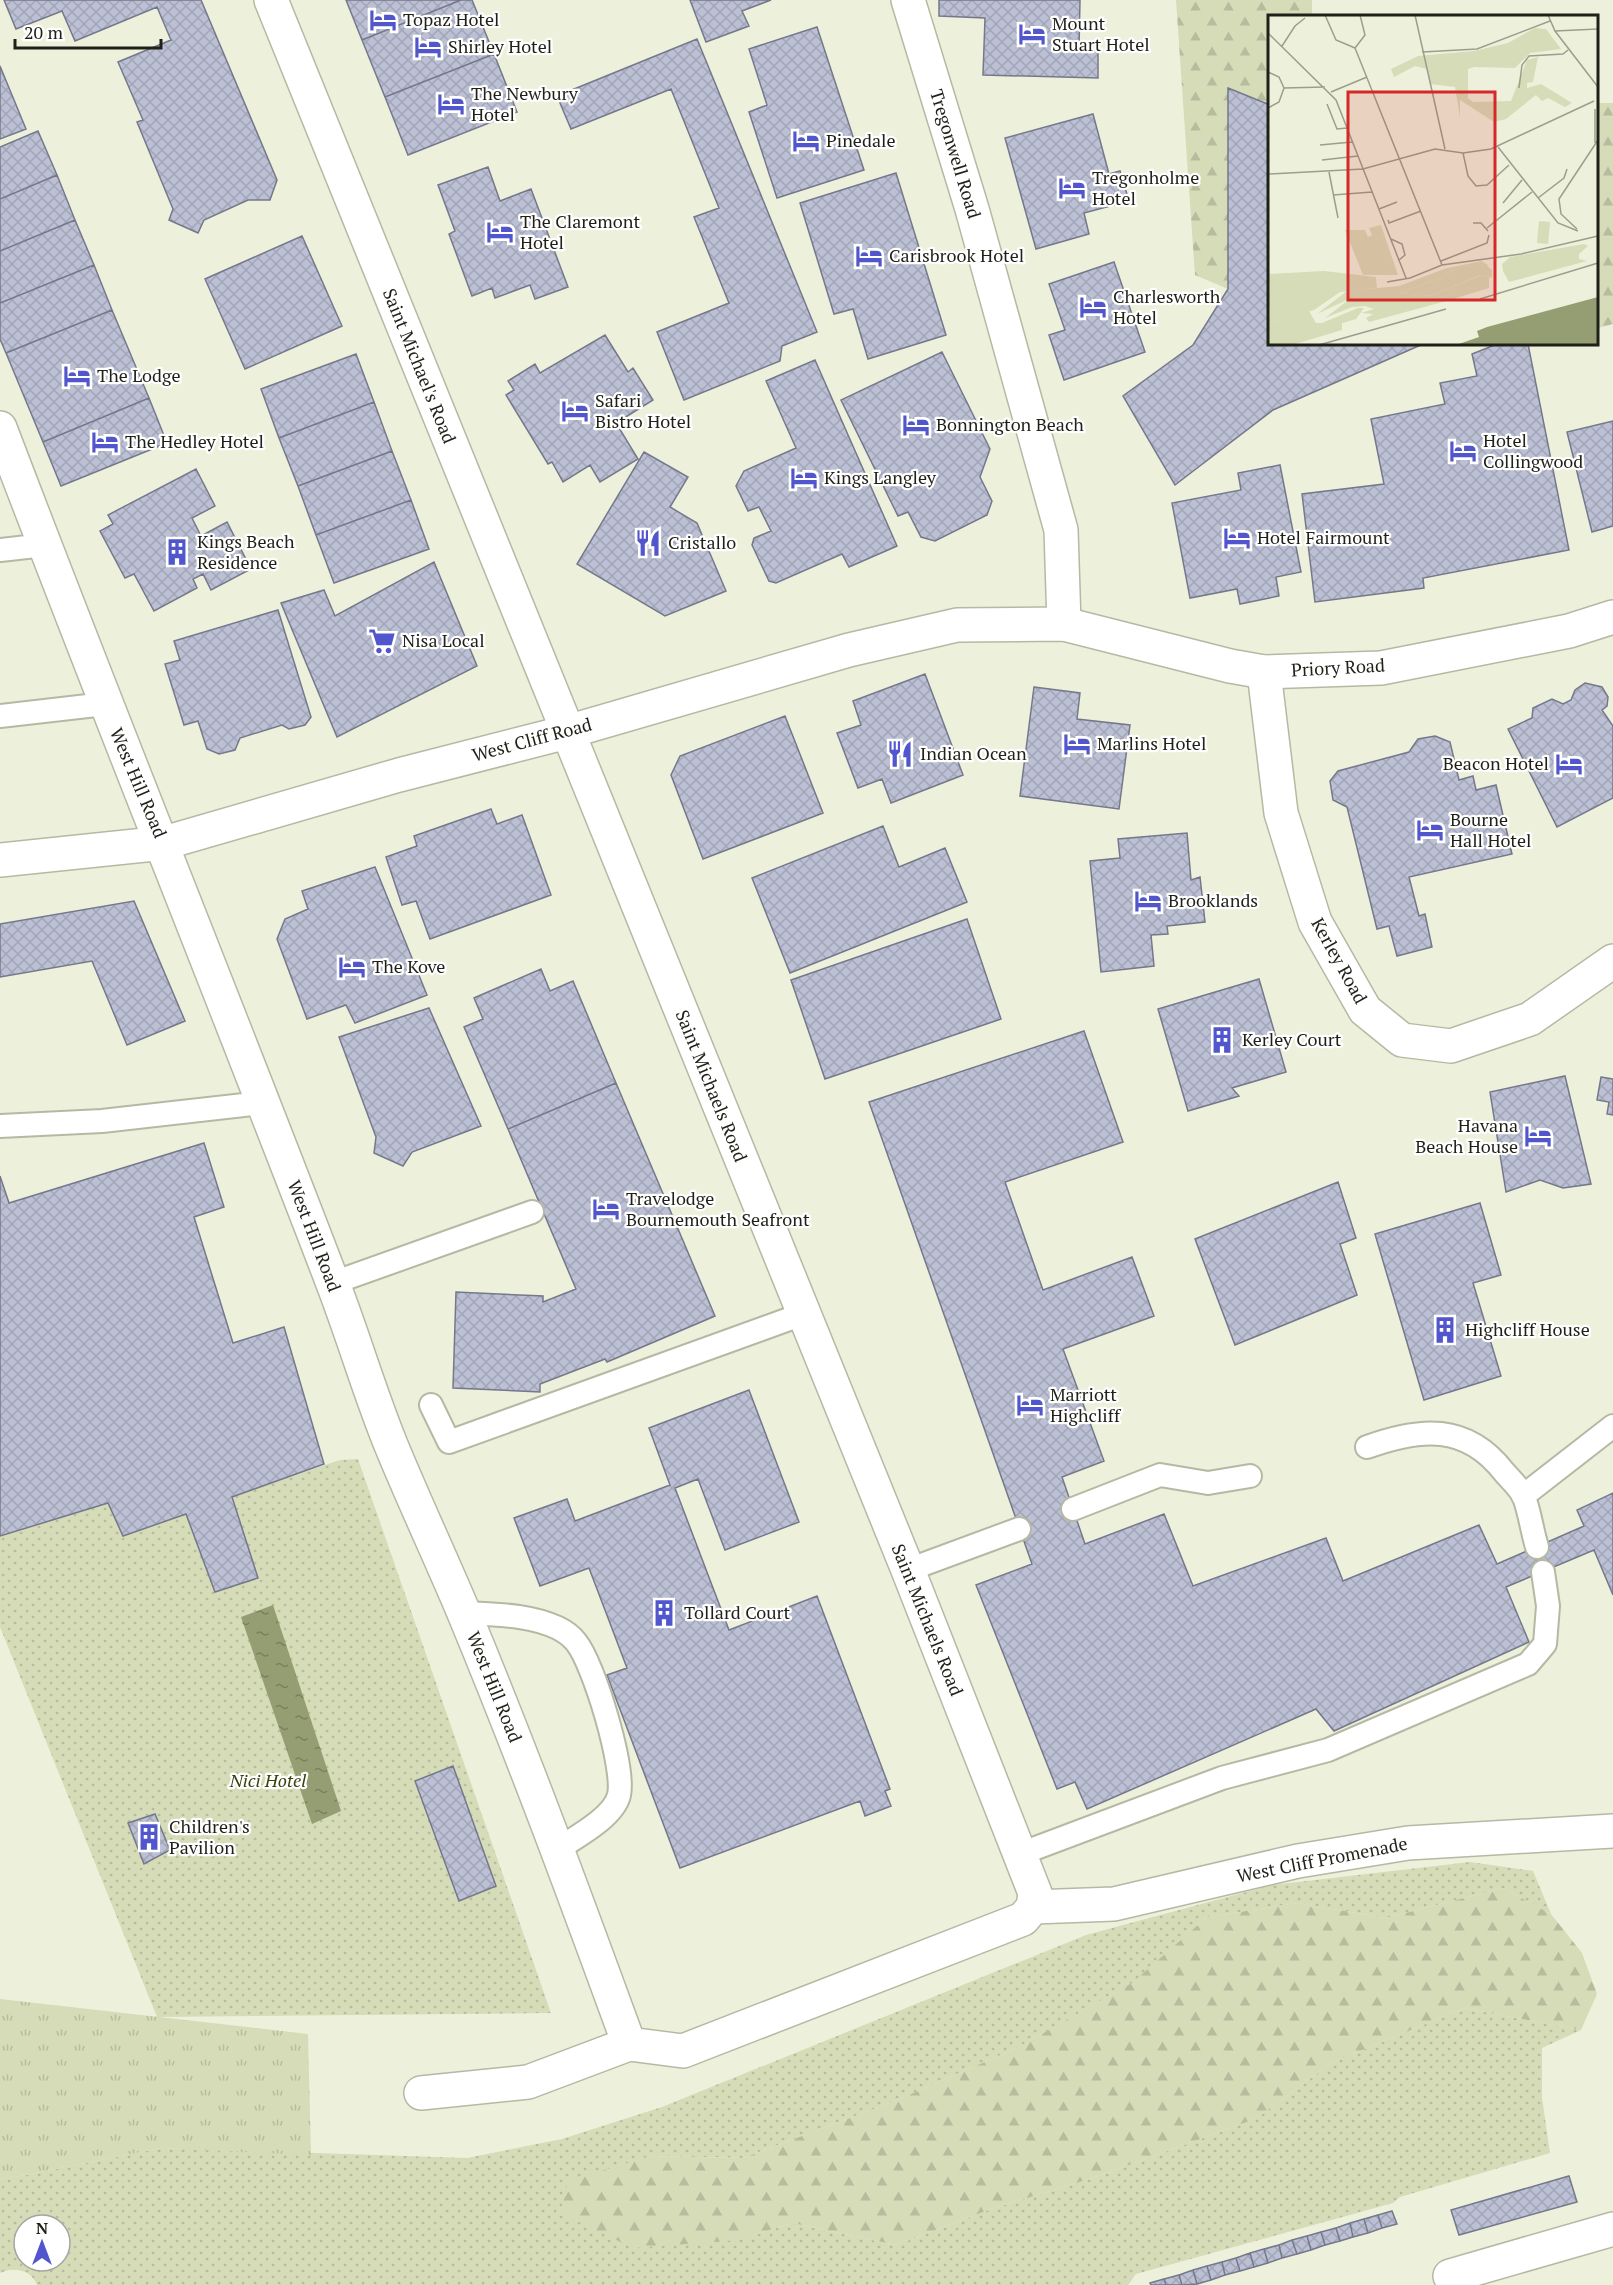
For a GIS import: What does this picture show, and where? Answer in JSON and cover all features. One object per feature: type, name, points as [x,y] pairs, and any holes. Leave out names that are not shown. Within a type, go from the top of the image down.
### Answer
[{"type":"street","name":"Saint Michael's Road","points":[[272,0],[567,732]]},
{"type":"street","name":"Tregonwell Road","points":[[908,0],[972,208],[1061,530],[1064,624]]},
{"type":"street","name":"West Hill Road","points":[[0,428],[105,704],[164,843],[261,1102],[333,1283],[390,1443],[464,1613],[558,1849],[628,2044]]},
{"type":"street","name":"Priory Road","points":[[1064,624],[1230,666],[1264,672],[1381,668],[1569,631],[1613,617]]},
{"type":"street","name":"West Cliff Road","points":[[0,860],[164,843],[399,776],[567,732],[849,650],[957,625],[1064,624]]},
{"type":"street","name":"Kerley Road","points":[[1264,672],[1281,813],[1315,922],[1365,1010],[1402,1040],[1451,1046],[1530,1018],[1613,961]]},
{"type":"street","name":"Saint Michaels Road","points":[[567,732],[908,1570],[1035,1893],[1033,1907]]},
{"type":"street","name":"West Cliff Promenade","points":[[1033,1907],[1114,1904],[1298,1861],[1408,1843],[1613,1831]]},
{"type":"street","points":[[421,2093],[528,2082],[628,2044],[683,2050],[1023,1919],[1033,1907]]},
{"type":"street","points":[[1450,2276],[1613,2229]]},
{"type":"lane","points":[[0,550],[45,545]]},
{"type":"lane","points":[[0,716],[105,704]]},
{"type":"lane","points":[[0,1126],[102,1121],[261,1102]]},
{"type":"lane","points":[[333,1283],[532,1212]]},
{"type":"lane","points":[[431,1405],[449,1442],[803,1314]]},
{"type":"lane","points":[[1523,1496],[1613,1426]]},
{"type":"lane","points":[[1367,1447],[1399,1435],[1431,1431],[1460,1438],[1491,1455],[1523,1496],[1536,1547]]},
{"type":"lane","points":[[1072,1509],[1160,1475],[1208,1483],[1250,1476]]},
{"type":"lane","points":[[908,1570],[1019,1529]]},
{"type":"lane","points":[[1020,1854],[1222,1778],[1328,1750],[1528,1664],[1545,1644],[1548,1606],[1543,1572]]},
{"type":"lane","points":[[464,1613],[525,1617],[559,1628],[576,1642],[591,1672],[616,1758],[619,1795],[602,1819],[558,1849]]},
{"type":"green space","points":[[1176,0],[1312,0],[1312,15],[1268,15],[1268,105],[1228,89],[1228,289],[1195,275]]},
{"type":"green space","points":[[1598,103],[1613,103],[1613,324],[1598,328]]},
{"type":"green space","name":"Nici Hotel","points":[[358,1459],[551,2013],[157,2017],[0,1627],[0,1536],[108,1503],[123,1536],[186,1514],[216,1592],[258,1578],[232,1497],[340,1460]]},
{"type":"green space","points":[[1470,1862],[1533,1871],[1551,1914],[1503,1888],[1386,1918],[1297,1903],[1207,1917],[1133,1983],[1017,2048],[890,2103],[743,2158],[650,2156],[739,2240],[792,2223],[896,2245],[991,2209],[1096,2177],[1255,2119],[1331,2063],[1464,2008],[1581,2030],[1542,2048],[1542,2098],[1550,2153],[1400,2197],[1393,2203],[1136,2274],[1128,2285],[37,2285],[27,2273],[72,2273],[72,2213],[12,2213],[12,2270],[0,2273],[0,2180],[161,2148],[467,2158],[562,2139],[662,2107],[1086,1935],[1272,1885]]},
{"type":"green space","points":[[1503,1888],[1551,1914],[1582,1953],[1597,1994],[1581,2030],[1464,2008],[1331,2063],[1255,2119],[1096,2177],[991,2209],[896,2245],[792,2223],[739,2240],[633,2248],[560,2213],[568,2181],[650,2156],[743,2158],[890,2103],[1017,2048],[1132,1983],[1207,1917],[1297,1903],[1386,1918]]},
{"type":"green space","points":[[0,1999],[308,2034],[311,2155],[161,2148],[0,2180]]},
{"type":"water","points":[[273,1605],[341,1811],[312,1824],[241,1617]]},
{"type":"building","points":[[4,0],[201,0],[277,180],[270,200],[248,200],[204,220],[198,233],[169,220],[173,209],[137,122],[143,120],[118,62],[171,40],[157,7],[75,41],[62,11],[16,29]]},
{"type":"building","name":"Topaz Hotel","points":[[346,0],[461,0],[362,40]]},
{"type":"building","name":"Shirley Hotel","points":[[461,0],[472,0],[494,54],[385,97],[362,40]]},
{"type":"building","points":[[690,0],[771,0],[742,11],[749,26],[706,42]]},
{"type":"building","name":"Mount Stuart Hotel","points":[[939,0],[1080,0],[1079,50],[1098,51],[1098,78],[983,75],[985,18],[939,16]]},
{"type":"building","name":"Pinedale","points":[[817,27],[864,170],[777,198],[749,112],[767,105],[749,49]]},
{"type":"building","points":[[697,39],[817,332],[782,346],[780,361],[684,400],[657,332],[729,303],[694,217],[719,208],[671,89],[571,129],[557,96]]},
{"type":"building","name":"The Newbury Hotel","points":[[494,54],[517,112],[408,155],[385,97]]},
{"type":"building","points":[[0,66],[26,129],[0,139]]},
{"type":"building","points":[[1228,88],[1268,104],[1268,345],[1421,345],[1273,410],[1175,485],[1123,396],[1193,345],[1228,289]]},
{"type":"building","name":"Tregonholme Hotel","points":[[1093,114],[1109,174],[1120,171],[1129,201],[1084,213],[1089,234],[1036,249],[1005,138]]},
{"type":"building","points":[[38,131],[57,175],[0,199],[0,147]]},
{"type":"building","name":"The Claremont Hotel","points":[[488,167],[500,201],[531,189],[568,287],[535,299],[530,285],[495,298],[492,288],[472,296],[449,234],[455,231],[438,185]]},
{"type":"building","name":"Carisbrook Hotel","points":[[896,173],[946,335],[868,359],[853,309],[834,314],[800,203]]},
{"type":"building","points":[[57,175],[75,220],[0,251],[0,199]]},
{"type":"building","points":[[75,220],[94,265],[0,303],[0,251]]},
{"type":"building","points":[[302,236],[342,326],[245,369],[205,279]]},
{"type":"building","name":"Charlesworth Hotel","points":[[1114,262],[1145,352],[1064,380],[1049,335],[1065,330],[1049,284]]},
{"type":"building","points":[[94,265],[112,310],[6,353],[0,339],[0,303]]},
{"type":"building","name":"The Lodge","points":[[112,310],[149,398],[43,442],[6,353]]},
{"type":"building","name":"Safari Bistro Hotel","points":[[605,335],[628,372],[633,368],[653,400],[616,423],[638,459],[600,482],[590,465],[563,482],[552,462],[548,464],[506,395],[514,390],[508,381],[535,364],[540,373]]},
{"type":"building","name":"Hotel Collingwood","points":[[1494,345],[1528,345],[1569,550],[1423,578],[1424,588],[1315,602],[1302,494],[1384,484],[1371,419],[1445,404],[1440,383],[1477,376],[1472,354]]},
{"type":"building","name":"Bonnington Beach","points":[[942,352],[990,449],[980,477],[992,501],[987,515],[935,541],[921,537],[908,512],[898,516],[841,400]]},
{"type":"building","points":[[356,354],[374,402],[279,438],[261,389]]},
{"type":"building","name":"Kings Langley","points":[[815,360],[897,546],[849,567],[842,554],[776,583],[769,581],[752,545],[754,538],[771,531],[759,507],[748,511],[736,486],[744,471],[796,448],[766,381]]},
{"type":"building","name":"The Hedley Hotel","points":[[149,398],[167,443],[61,486],[43,442]]},
{"type":"building","points":[[374,402],[392,451],[298,486],[279,438]]},
{"type":"building","points":[[1613,421],[1613,526],[1592,532],[1567,432]]},
{"type":"building","points":[[392,451],[411,500],[316,535],[298,486]]},
{"type":"building","name":"Cristallo","points":[[644,452],[688,477],[670,507],[697,523],[726,591],[665,616],[577,564]]},
{"type":"building","name":"Hotel Fairmount","points":[[1280,465],[1301,572],[1276,577],[1279,596],[1240,604],[1237,589],[1190,598],[1172,503],[1241,490],[1238,473]]},
{"type":"building","name":"Kings Beach Residence","points":[[196,469],[215,506],[192,518],[201,536],[227,522],[251,569],[211,590],[203,574],[193,579],[197,588],[154,611],[134,574],[125,578],[100,531],[113,524],[108,515]]},
{"type":"building","points":[[411,500],[429,549],[334,583],[316,535]]},
{"type":"building","name":"Nisa Local","points":[[434,562],[477,666],[337,737],[281,603],[324,590],[335,616]]},
{"type":"building","points":[[278,610],[311,717],[305,725],[289,729],[282,725],[240,738],[235,750],[219,754],[207,749],[198,721],[184,725],[165,664],[180,660],[174,641]]},
{"type":"building","name":"Indian Ocean","points":[[925,674],[963,775],[891,803],[882,779],[858,788],[837,733],[861,725],[853,701]]},
{"type":"building","name":"Beacon Hotel","points":[[1585,683],[1602,687],[1608,697],[1607,706],[1602,710],[1613,726],[1613,798],[1557,827],[1508,729],[1532,718],[1533,708],[1552,699],[1563,704],[1571,700],[1575,690]]},
{"type":"building","name":"Marlins Hotel","points":[[1034,687],[1080,693],[1077,719],[1130,725],[1119,809],[1020,796]]},
{"type":"building","points":[[785,716],[823,813],[703,859],[671,775],[680,756]]},
{"type":"building","name":"Bourne Hall Hotel","points":[[1435,736],[1450,742],[1459,780],[1473,776],[1476,790],[1496,785],[1512,854],[1409,877],[1419,916],[1425,914],[1432,947],[1397,956],[1389,926],[1377,929],[1347,807],[1333,800],[1330,781],[1338,771],[1409,752],[1418,739]]},
{"type":"building","points":[[491,809],[497,824],[522,815],[551,895],[430,939],[416,901],[402,905],[386,857],[417,846],[414,836]]},
{"type":"building","points":[[883,826],[899,867],[945,848],[967,902],[790,973],[752,878]]},
{"type":"building","name":"Brooklands","points":[[1187,833],[1191,880],[1200,877],[1205,922],[1167,926],[1168,934],[1151,935],[1154,966],[1101,972],[1090,861],[1120,858],[1118,839]]},
{"type":"building","name":"The Kove","points":[[375,867],[427,995],[355,1023],[346,1005],[307,1019],[277,939],[285,919],[308,909],[302,891]]},
{"type":"building","points":[[134,901],[185,1021],[127,1045],[92,961],[0,977],[0,924]]},
{"type":"building","points":[[967,919],[1001,1019],[825,1079],[791,980]]},
{"type":"building","points":[[541,969],[550,991],[573,981],[616,1083],[508,1129],[464,1027],[483,1019],[474,998]]},
{"type":"building","name":"Kerley Court","points":[[1259,979],[1286,1072],[1232,1088],[1239,1096],[1188,1111],[1158,1009]]},
{"type":"building","points":[[429,1008],[481,1126],[412,1152],[403,1166],[374,1153],[376,1137],[339,1037]]},
{"type":"building","name":"Marriott Highcliff","points":[[1084,1031],[1123,1142],[1005,1182],[1043,1290],[1132,1257],[1154,1316],[1063,1349],[1104,1461],[1062,1477],[1085,1544],[1164,1514],[1193,1586],[1326,1538],[1343,1581],[1479,1525],[1497,1564],[1584,1526],[1577,1510],[1613,1493],[1613,1595],[1594,1550],[1506,1587],[1529,1642],[1334,1731],[1316,1709],[1087,1809],[1075,1782],[1057,1789],[976,1585],[1032,1564],[869,1102]]},
{"type":"building","name":"Havana Beach House","points":[[1565,1076],[1591,1184],[1563,1188],[1540,1180],[1506,1192],[1490,1092]]},
{"type":"building","points":[[1601,1077],[1613,1079],[1613,1115],[1607,1114],[1609,1102],[1597,1100]]},
{"type":"building","name":"Travelodge Bournemouth Seafront","points":[[616,1083],[715,1316],[607,1362],[605,1359],[540,1384],[540,1392],[453,1388],[456,1292],[543,1296],[543,1302],[576,1289],[508,1129]]},
{"type":"building","points":[[204,1143],[224,1207],[194,1217],[233,1343],[284,1327],[324,1464],[232,1497],[258,1578],[215,1592],[186,1514],[123,1536],[108,1503],[0,1536],[0,1176],[9,1203]]},
{"type":"building","points":[[1338,1182],[1356,1238],[1340,1244],[1357,1295],[1235,1345],[1195,1239]]},
{"type":"building","name":"Highcliff House","points":[[1480,1203],[1501,1275],[1473,1283],[1501,1376],[1424,1400],[1375,1234]]},
{"type":"building","name":"Tollard Court","points":[[749,1390],[799,1522],[725,1550],[698,1479],[675,1488],[729,1630],[817,1596],[890,1789],[885,1791],[891,1806],[865,1816],[860,1801],[680,1868],[607,1675],[627,1668],[589,1568],[540,1586],[514,1518],[567,1499],[575,1521],[670,1485],[649,1428]]},
{"type":"building","points":[[453,1766],[496,1886],[459,1901],[415,1781]]},
{"type":"building","name":"Children's Pavilion","points":[[155,1814],[170,1850],[144,1864],[128,1823]]},
{"type":"building","points":[[1569,2176],[1577,2202],[1459,2235],[1451,2210]]},
{"type":"building","points":[[1392,2211],[1397,2224],[1382,2228],[1378,2215]]},
{"type":"building","points":[[1378,2215],[1382,2228],[1368,2233],[1364,2219]]},
{"type":"building","points":[[1364,2219],[1368,2233],[1353,2237],[1350,2223]]},
{"type":"building","points":[[1350,2223],[1353,2237],[1340,2241],[1336,2228]]},
{"type":"building","points":[[1336,2228],[1340,2241],[1325,2245],[1321,2232]]},
{"type":"building","points":[[1321,2232],[1325,2245],[1311,2250],[1307,2236]]},
{"type":"building","points":[[1307,2236],[1311,2250],[1297,2254],[1292,2240]]},
{"type":"building","points":[[1292,2240],[1297,2254],[1282,2258],[1279,2245]]},
{"type":"building","points":[[1279,2245],[1282,2258],[1268,2263],[1264,2249]]},
{"type":"building","points":[[1264,2249],[1268,2263],[1254,2267],[1250,2253]]},
{"type":"building","points":[[1250,2253],[1254,2267],[1240,2271],[1236,2258]]},
{"type":"building","points":[[1236,2258],[1240,2271],[1225,2275],[1222,2262]]},
{"type":"building","points":[[1222,2262],[1225,2275],[1211,2280],[1207,2266]]},
{"type":"building","points":[[1207,2266],[1211,2280],[1197,2284],[1193,2270]]},
{"type":"building","points":[[1193,2270],[1197,2284],[1182,2285],[1179,2275]]},
{"type":"building","points":[[1179,2275],[1182,2285],[1166,2285],[1164,2279]]},
{"type":"building","points":[[1164,2279],[1166,2285],[1151,2285],[1150,2283]]},
{"type":"place","name":"Topaz Hotel","points":[[383,20]]},
{"type":"place","name":"Mount Stuart Hotel","points":[[1032,34]]},
{"type":"place","name":"Shirley Hotel","points":[[428,47]]},
{"type":"place","name":"The Newbury Hotel","points":[[451,104]]},
{"type":"place","name":"Pinedale","points":[[806,141]]},
{"type":"place","name":"Tregonholme Hotel","points":[[1072,188]]},
{"type":"place","name":"The Claremont Hotel","points":[[500,232]]},
{"type":"place","name":"Carisbrook Hotel","points":[[869,256]]},
{"type":"place","name":"Charlesworth Hotel","points":[[1093,307]]},
{"type":"place","name":"The Lodge","points":[[77,376]]},
{"type":"place","name":"Safari Bistro Hotel","points":[[575,411]]},
{"type":"place","name":"Bonnington Beach","points":[[916,425]]},
{"type":"place","name":"The Hedley Hotel","points":[[105,442]]},
{"type":"place","name":"Hotel Collingwood","points":[[1463,451]]},
{"type":"place","name":"Kings Langley","points":[[804,478]]},
{"type":"place","name":"Hotel Fairmount","points":[[1237,538]]},
{"type":"place","name":"Cristallo","points":[[648,543]]},
{"type":"place","name":"Kings Beach Residence","points":[[177,552]]},
{"type":"place","name":"Nisa Local","points":[[382,641]]},
{"type":"place","name":"Marlins Hotel","points":[[1077,744]]},
{"type":"place","name":"Indian Ocean","points":[[900,754]]},
{"type":"place","name":"Beacon Hotel","points":[[1569,764]]},
{"type":"place","name":"Bourne Hall Hotel","points":[[1430,830]]},
{"type":"place","name":"Brooklands","points":[[1148,901]]},
{"type":"place","name":"The Kove","points":[[352,967]]},
{"type":"place","name":"Kerley Court","points":[[1222,1040]]},
{"type":"place","name":"Havana Beach House","points":[[1538,1136]]},
{"type":"place","name":"Travelodge Bournemouth Seafront","points":[[606,1209]]},
{"type":"place","name":"Highcliff House","points":[[1445,1330]]},
{"type":"place","name":"Marriott Highcliff","points":[[1030,1405]]},
{"type":"place","name":"Tollard Court","points":[[664,1613]]},
{"type":"place","name":"Children's Pavilion","points":[[149,1837]]}]
